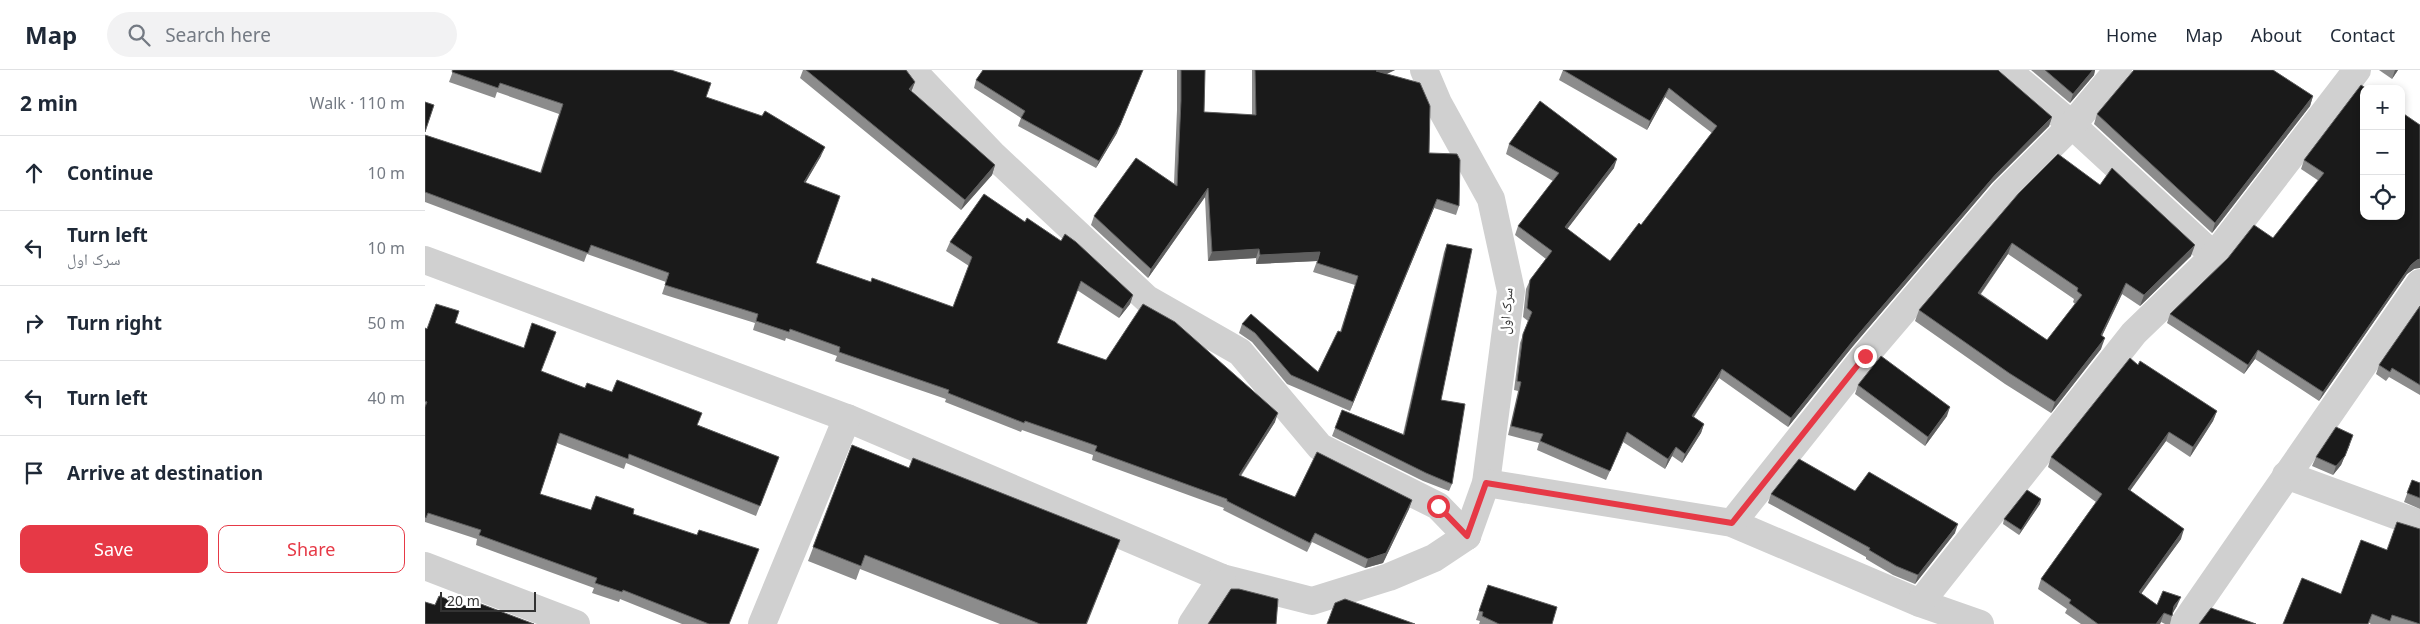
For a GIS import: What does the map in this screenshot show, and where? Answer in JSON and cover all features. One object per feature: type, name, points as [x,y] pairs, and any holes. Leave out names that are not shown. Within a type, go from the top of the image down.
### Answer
[{"type":"street","points":[[425,260],[847,418],[1222,578],[1312,601],[1389,577],[1425,562],[1467,536],[1438,506],[1320,447],[1240,352],[1147,299],[992,154],[912,70]]},
{"type":"street","name":"سرک اول","points":[[1424,70],[1438,103],[1491,199],[1511,291],[1486,483],[1467,536]]},
{"type":"street","points":[[2007,70],[2072,125],[2214,256]]},
{"type":"street","points":[[1732,523],[1865,356],[2005,193],[2072,125],[2118,70]]},
{"type":"street","points":[[1920,603],[2134,334],[2214,256],[2357,70]]},
{"type":"street","points":[[2184,624],[2420,283]]},
{"type":"street","points":[[762,624],[847,418]]},
{"type":"street","points":[[2286,475],[2420,524]]},
{"type":"street","points":[[1486,483],[1732,523],[1920,603],[1980,624]]},
{"type":"street","points":[[425,566],[576,624]]},
{"type":"street","points":[[1192,624],[1222,578]]},
{"type":"building","points":[[453,70],[671,70],[711,83],[706,97],[762,116],[765,111],[825,147],[804,182],[840,196],[816,263],[871,282],[872,278],[953,307],[972,257],[950,242],[984,194],[1025,222],[1027,218],[1061,241],[1065,234],[1133,295],[1123,309],[1081,281],[1057,343],[1106,360],[1143,304],[1175,322],[1278,413],[1239,475],[1295,497],[1317,452],[1412,500],[1386,553],[1368,559],[1315,533],[1310,543],[1227,501],[1227,499],[1095,451],[1097,446],[1025,421],[1024,423],[948,393],[949,390],[839,352],[840,347],[790,329],[789,332],[756,321],[758,314],[665,285],[669,273],[591,245],[588,253],[425,192],[425,135],[541,173],[563,104],[500,83],[498,88],[452,72]]},
{"type":"building","points":[[806,70],[906,70],[915,82],[909,89],[995,165],[965,200]]},
{"type":"building","points":[[983,70],[1143,70],[1120,125],[1099,161],[1021,118],[1025,111],[976,80]]},
{"type":"building","points":[[1181,70],[1205,70],[1204,112],[1256,115],[1255,70],[1379,70],[1376,71],[1420,83],[1430,106],[1429,153],[1457,154],[1460,160],[1459,206],[1437,199],[1353,402],[1291,375],[1255,333],[1242,324],[1251,314],[1318,372],[1338,331],[1341,332],[1358,276],[1317,263],[1320,252],[1260,255],[1259,249],[1212,252],[1208,188],[1151,269],[1094,216],[1136,158],[1177,186]]},
{"type":"building","points":[[1563,70],[1998,70],[2052,117],[1996,174],[1856,337],[1791,418],[1722,369],[1692,416],[1704,424],[1685,454],[1676,447],[1668,459],[1627,432],[1610,471],[1540,441],[1543,434],[1511,426],[1521,382],[1517,381],[1523,334],[1532,312],[1527,308],[1530,280],[1552,251],[1518,226],[1559,173],[1509,144],[1540,101],[1617,159],[1565,227],[1610,261],[1639,223],[1641,225],[1717,126],[1669,88],[1650,121]]},
{"type":"building","points":[[2045,70],[2093,70],[2073,94]]},
{"type":"building","points":[[2134,70],[2273,70],[2313,96],[2215,223],[2097,114]]},
{"type":"building","points":[[2360,86],[2360,220],[2405,220],[2405,115],[2420,125],[2420,259],[2411,265],[2323,392],[2258,350],[2248,365],[2170,314],[2228,258],[2254,225],[2273,238],[2324,173],[2304,160]]},
{"type":"building","points":[[425,102],[434,105],[425,132]]},
{"type":"building","points":[[2058,154],[2100,185],[2112,168],[2195,245],[2144,295],[2126,283],[2101,335],[2105,338],[2055,402],[2009,373],[1919,310],[2019,193]],"holes":[[[2012,243],[2078,288],[2077,291],[2082,295],[2047,340],[1978,293]]]},
{"type":"building","points":[[1447,244],[1472,249],[1441,400],[1465,404],[1452,484],[1335,428],[1342,410],[1404,435]]},
{"type":"building","points":[[436,304],[459,311],[455,323],[524,348],[532,323],[556,332],[541,371],[585,388],[587,383],[612,392],[617,380],[702,413],[697,425],[779,457],[760,506],[629,454],[628,459],[560,433],[540,494],[591,510],[596,496],[634,509],[633,514],[697,535],[699,530],[759,549],[729,624],[709,624],[623,590],[622,592],[595,583],[597,578],[479,535],[481,530],[428,513],[425,517],[425,407],[427,402],[425,401],[425,328],[427,329]]},
{"type":"building","points":[[2420,306],[2420,385],[2392,368],[2390,372],[2379,365]]},
{"type":"building","points":[[1881,356],[1950,407],[1928,437],[1858,385]]},
{"type":"building","points":[[2130,358],[2138,365],[2140,361],[2217,411],[2193,447],[2169,432],[2128,489],[2184,529],[2139,592],[2157,605],[2163,591],[2181,597],[2174,606],[2172,616],[2164,613],[2156,624],[2098,624],[2069,603],[2071,600],[2041,579],[2102,494],[2051,457]]},
{"type":"building","points":[[2336,427],[2353,435],[2345,456],[2336,466],[2316,457]]},
{"type":"building","points":[[852,445],[909,468],[913,458],[1120,540],[1086,624],[1040,624],[865,555],[861,566],[813,547]]},
{"type":"building","points":[[1799,459],[1855,491],[1869,472],[1958,524],[1918,575],[1896,566],[1869,550],[1870,548],[1771,494]]},
{"type":"building","points":[[2412,480],[2420,483],[2420,498],[2407,493]]},
{"type":"building","points":[[2027,490],[2041,499],[2021,530],[2004,519]]},
{"type":"building","points":[[2397,522],[2420,529],[2420,624],[2392,615],[2390,621],[2372,614],[2368,624],[2283,624],[2302,578],[2341,594],[2361,540],[2387,550]]},
{"type":"building","points":[[1488,585],[1557,607],[1552,624],[1499,624],[1482,616],[1483,612],[1479,611]]},
{"type":"building","points":[[1231,589],[1239,589],[1278,599],[1276,624],[1208,624]]},
{"type":"building","points":[[439,596],[471,608],[473,601],[534,624],[425,624],[425,602],[435,605]]},
{"type":"building","points":[[1345,599],[1415,624],[1327,624],[1335,603]]},
{"type":"building","points":[[2211,608],[2256,624],[2199,624]]},
{"type":"route","points":[[1438,506],[1467,536],[1486,483],[1732,523],[1865,356]]}]
